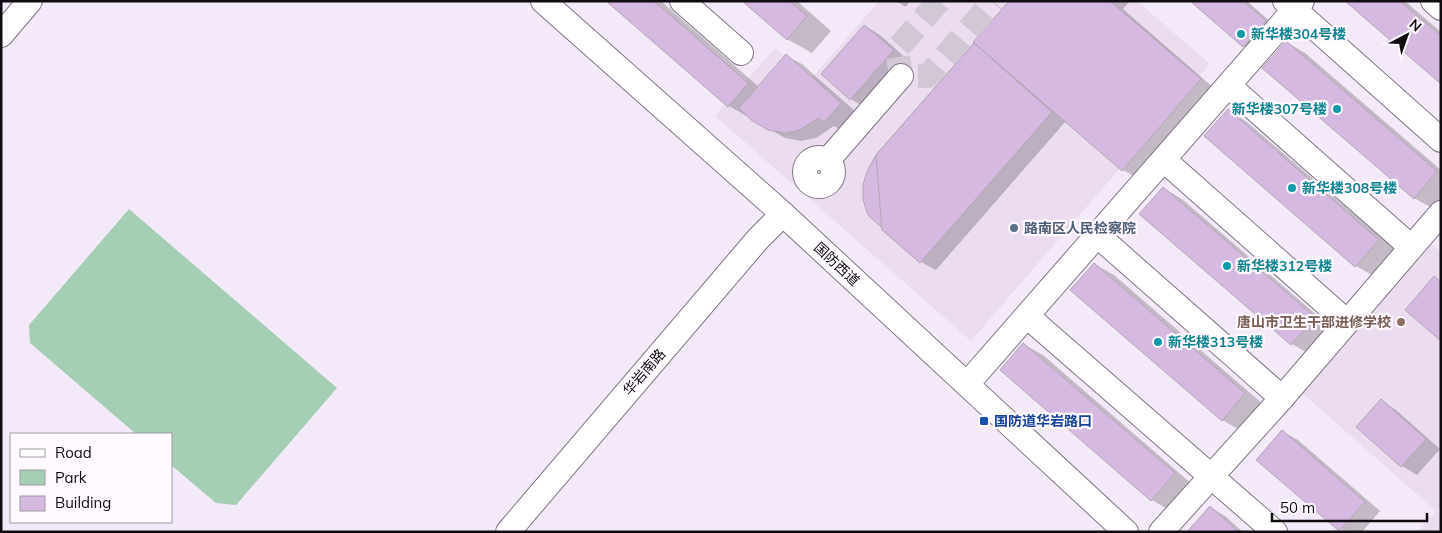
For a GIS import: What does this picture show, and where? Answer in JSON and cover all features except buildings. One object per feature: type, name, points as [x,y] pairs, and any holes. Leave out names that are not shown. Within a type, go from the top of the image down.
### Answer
[{"type":"street","points":[[1,35],[30,1]]},
{"type":"street","name":"国防西道","points":[[542,1],[797,198],[967,384],[1126,532]]},
{"type":"street","points":[[682,1],[741,53]]},
{"type":"street","points":[[1433,1],[1441,8]]},
{"type":"street","points":[[967,384],[1229,86],[1294,4],[1441,140]]},
{"type":"street","points":[[797,198],[830,181],[834,172],[828,160],[901,76]]},
{"type":"street","points":[[1229,86],[1411,247]]},
{"type":"street","points":[[1164,160],[1347,322]]},
{"type":"street","name":"华岩南路","points":[[508,532],[758,239],[797,198]]},
{"type":"street","points":[[1162,532],[1282,398],[1441,213]]},
{"type":"street","points":[[1097,236],[1282,398]]},
{"type":"street","points":[[1027,316],[1275,532]]},
{"type":"shaded area","points":[[879,1],[1137,1],[1210,64],[971,341],[715,116],[775,48],[811,79]]},
{"type":"shaded area","name":"唐山市卫生干部进修学校","points":[[1430,243],[1441,252],[1441,506],[1437,511],[1441,514],[1441,532],[1418,532],[1436,511],[1300,391]]},
{"type":"green space","points":[[129,209],[337,388],[236,505],[216,503],[172,466],[172,433],[135,433],[30,343],[29,325]]},
{"type":"tunnel","points":[[939,1],[897,49],[901,76],[928,76],[993,1]]},
{"type":"place","name":"新华楼304号楼","points":[[1241,34]]},
{"type":"place","name":"新华楼307号楼","points":[[1337,109]]},
{"type":"place","name":"新华楼308号楼","points":[[1292,188]]},
{"type":"place","name":"路南区人民检察院","points":[[1014,228]]},
{"type":"place","name":"新华楼312号楼","points":[[1227,266]]},
{"type":"place","name":"唐山市卫生干部进修学校","points":[[1401,322]]},
{"type":"place","name":"新华楼313号楼","points":[[1158,342]]},
{"type":"place","name":"国防道华岩路口","points":[[984,421]]}]
